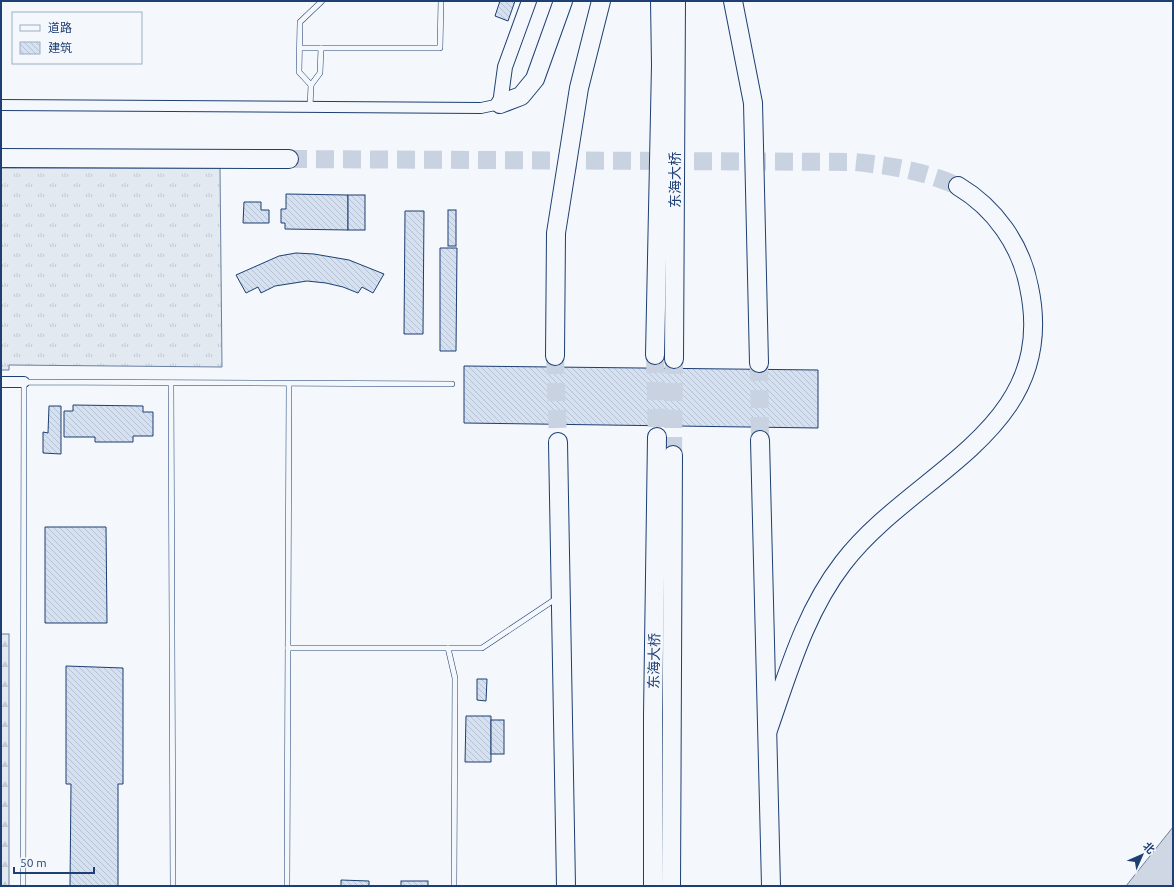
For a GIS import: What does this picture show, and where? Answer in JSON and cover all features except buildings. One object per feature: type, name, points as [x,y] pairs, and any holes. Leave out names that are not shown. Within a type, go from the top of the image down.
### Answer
[{"type":"highway","points":[[500,104],[521,96],[535,80],[564,1]]},
{"type":"highway","points":[[555,356],[556,233],[579,88],[601,1]]},
{"type":"highway","name":"东海大桥","points":[[655,355],[661,65],[660,1]]},
{"type":"highway","name":"东海大桥","points":[[674,359],[676,1]]},
{"type":"highway","points":[[733,1],[753,103],[759,363]]},
{"type":"highway","points":[[1,158],[289,159]]},
{"type":"highway","points":[[768,730],[795,653],[816,605],[842,564],[857,546],[973,447],[993,426],[1016,392],[1027,365],[1033,340],[1034,310],[1027,276],[1018,251],[1003,226],[986,207],[971,194],[958,186]]},
{"type":"highway","name":"东海大桥","points":[[653,886],[653,716],[657,437]]},
{"type":"highway","points":[[760,440],[771,886]]},
{"type":"highway","points":[[558,442],[566,886]]},
{"type":"highway","name":"东海大桥","points":[[671,886],[673,455]]},
{"type":"main road","points":[[500,104],[505,67],[529,1]]},
{"type":"street","points":[[1,105],[481,108],[500,104]]},
{"type":"street","points":[[1,382],[24,382]]},
{"type":"lane","points":[[311,85],[299,72],[300,22],[322,1]]},
{"type":"lane","points":[[300,48],[440,48],[440,1]]},
{"type":"lane","points":[[310,107],[311,85],[320,74],[321,48]]},
{"type":"lane","points":[[23,886],[24,382],[452,384]]},
{"type":"lane","points":[[171,383],[173,886]]},
{"type":"lane","points":[[287,886],[289,384]]},
{"type":"lane","points":[[288,648],[482,648],[560,596]]},
{"type":"lane","points":[[448,648],[455,678],[454,886]]},
{"type":"green space","points":[[1,168],[220,168],[222,367],[9,365],[9,370],[1,370]]},
{"type":"green space","points":[[1,634],[9,634],[9,886],[1,886]]},
{"type":"shaded area","points":[[1173,827],[1173,886],[1126,886]]},
{"type":"tunnel","points":[[289,159],[855,162],[908,170],[932,176],[958,186]]},
{"type":"tunnel","points":[[655,355],[657,437]]},
{"type":"tunnel","points":[[555,356],[558,442]]},
{"type":"tunnel","points":[[673,455],[674,359]]},
{"type":"tunnel","points":[[759,363],[760,440]]}]
